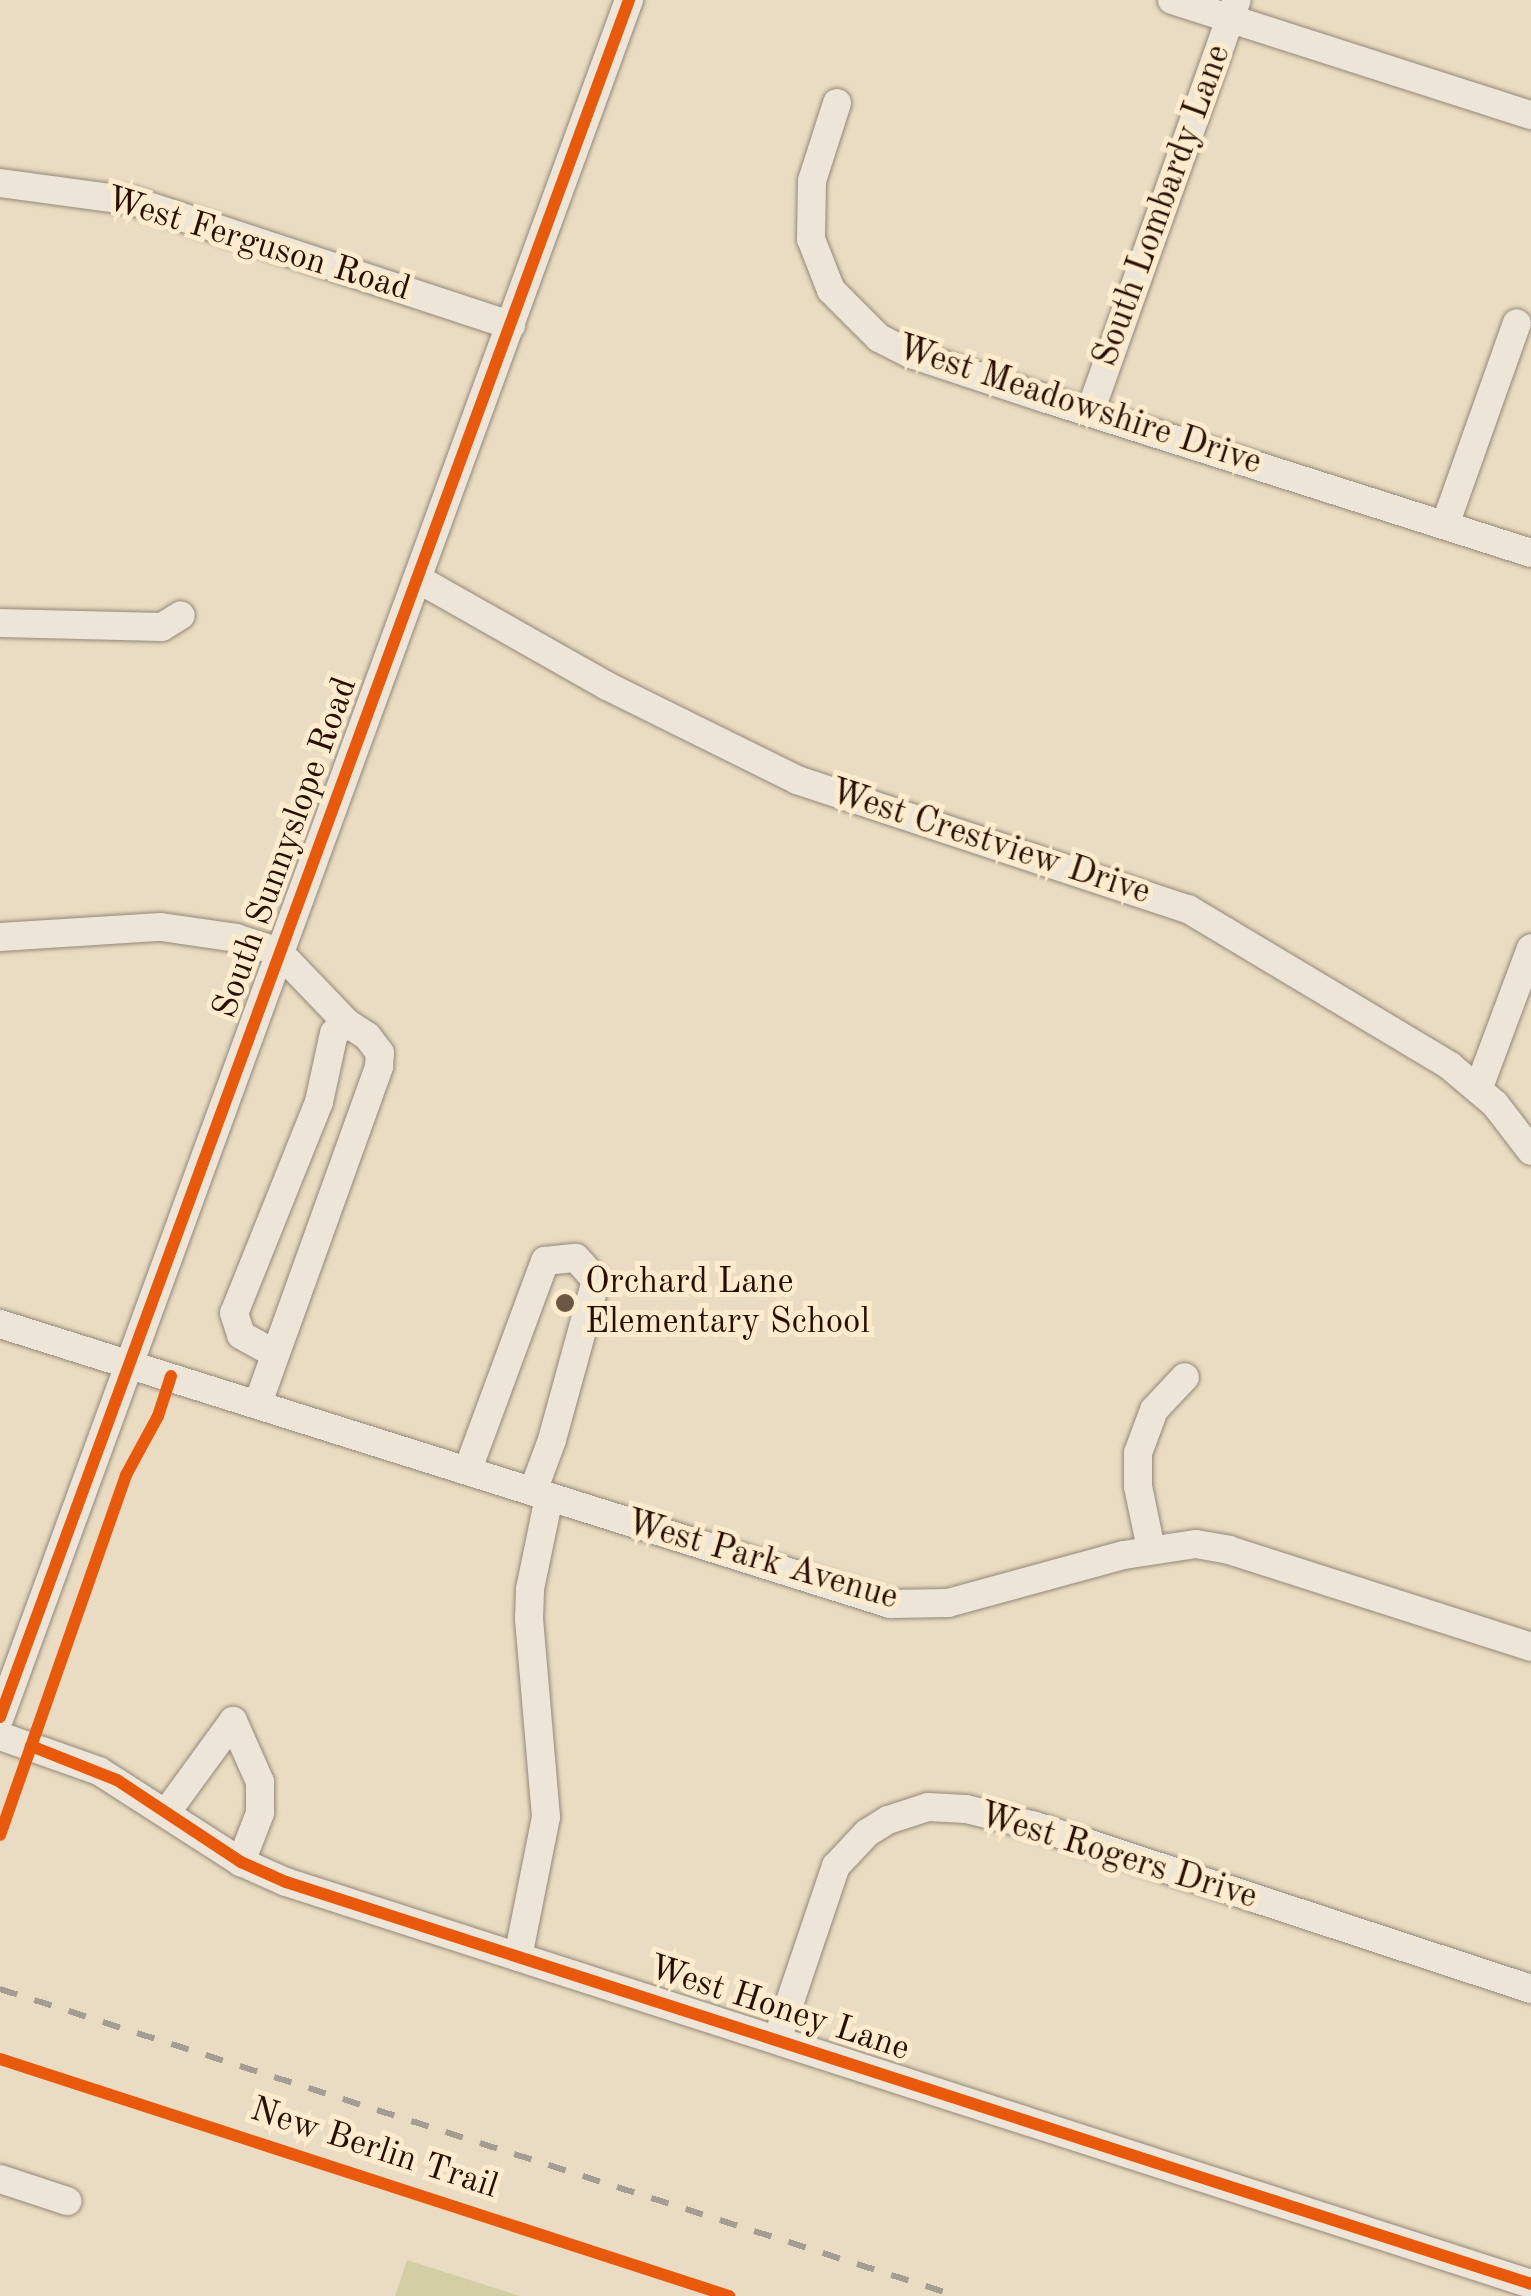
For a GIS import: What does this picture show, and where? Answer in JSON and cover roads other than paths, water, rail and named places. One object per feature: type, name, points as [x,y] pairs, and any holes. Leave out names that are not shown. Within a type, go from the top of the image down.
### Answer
[{"type":"street","points":[[1172,0],[1234,9],[1531,115]]},
{"type":"street","name":"South Sunnyslope Road","points":[[0,1716],[511,325],[626,1]]},
{"type":"street","name":"South Lombardy Lane","points":[[1090,412],[1234,9]]},
{"type":"street","name":"West Meadowshire Drive","points":[[837,103],[819,152],[809,210],[814,251],[831,290],[862,324],[894,346],[1531,553]]},
{"type":"street","name":"West Ferguson Road","points":[[0,183],[133,200],[511,325]]},
{"type":"street","points":[[1444,525],[1517,323]]},
{"type":"street","name":"West Crestview Drive","points":[[418,579],[607,686],[797,780],[1188,909],[1478,1086],[1531,1152]]},
{"type":"street","points":[[0,623],[162,627],[181,615]]},
{"type":"street","points":[[0,937],[161,927],[236,938],[279,952],[380,1053],[379,1066],[270,1352],[258,1402]]},
{"type":"street","points":[[1478,1086],[1531,948]]},
{"type":"street","points":[[270,1352],[241,1335],[234,1313],[319,1102],[334,1033],[347,1023]]},
{"type":"street","points":[[468,1469],[545,1261],[576,1258],[596,1280],[541,1494],[529,1619],[546,1818],[518,1957]]},
{"type":"street","name":"West Park Avenue","points":[[0,1324],[258,1402],[858,1596],[907,1605],[963,1599],[1151,1548],[1196,1544],[1230,1550],[1531,1646]]},
{"type":"street","points":[[1151,1548],[1138,1486],[1138,1453],[1154,1410],[1185,1377]]},
{"type":"street","points":[[166,1813],[233,1721],[260,1782],[260,1812],[252,1843],[241,1862]]},
{"type":"street","name":"West Honey Lane","points":[[0,1736],[99,1771],[241,1862],[286,1882],[1531,2284]]},
{"type":"street","name":"West Rogers Drive","points":[[777,2040],[836,1866],[867,1833],[899,1816],[928,1808],[966,1808],[1036,1826],[1531,1990]]},
{"type":"street","points":[[0,2179],[67,2200]]},
{"type":"railway","points":[[0,1989],[957,2296]]},
{"type":"place","name":"Orchard Lane Elementary School","points":[[565,1303]]}]
